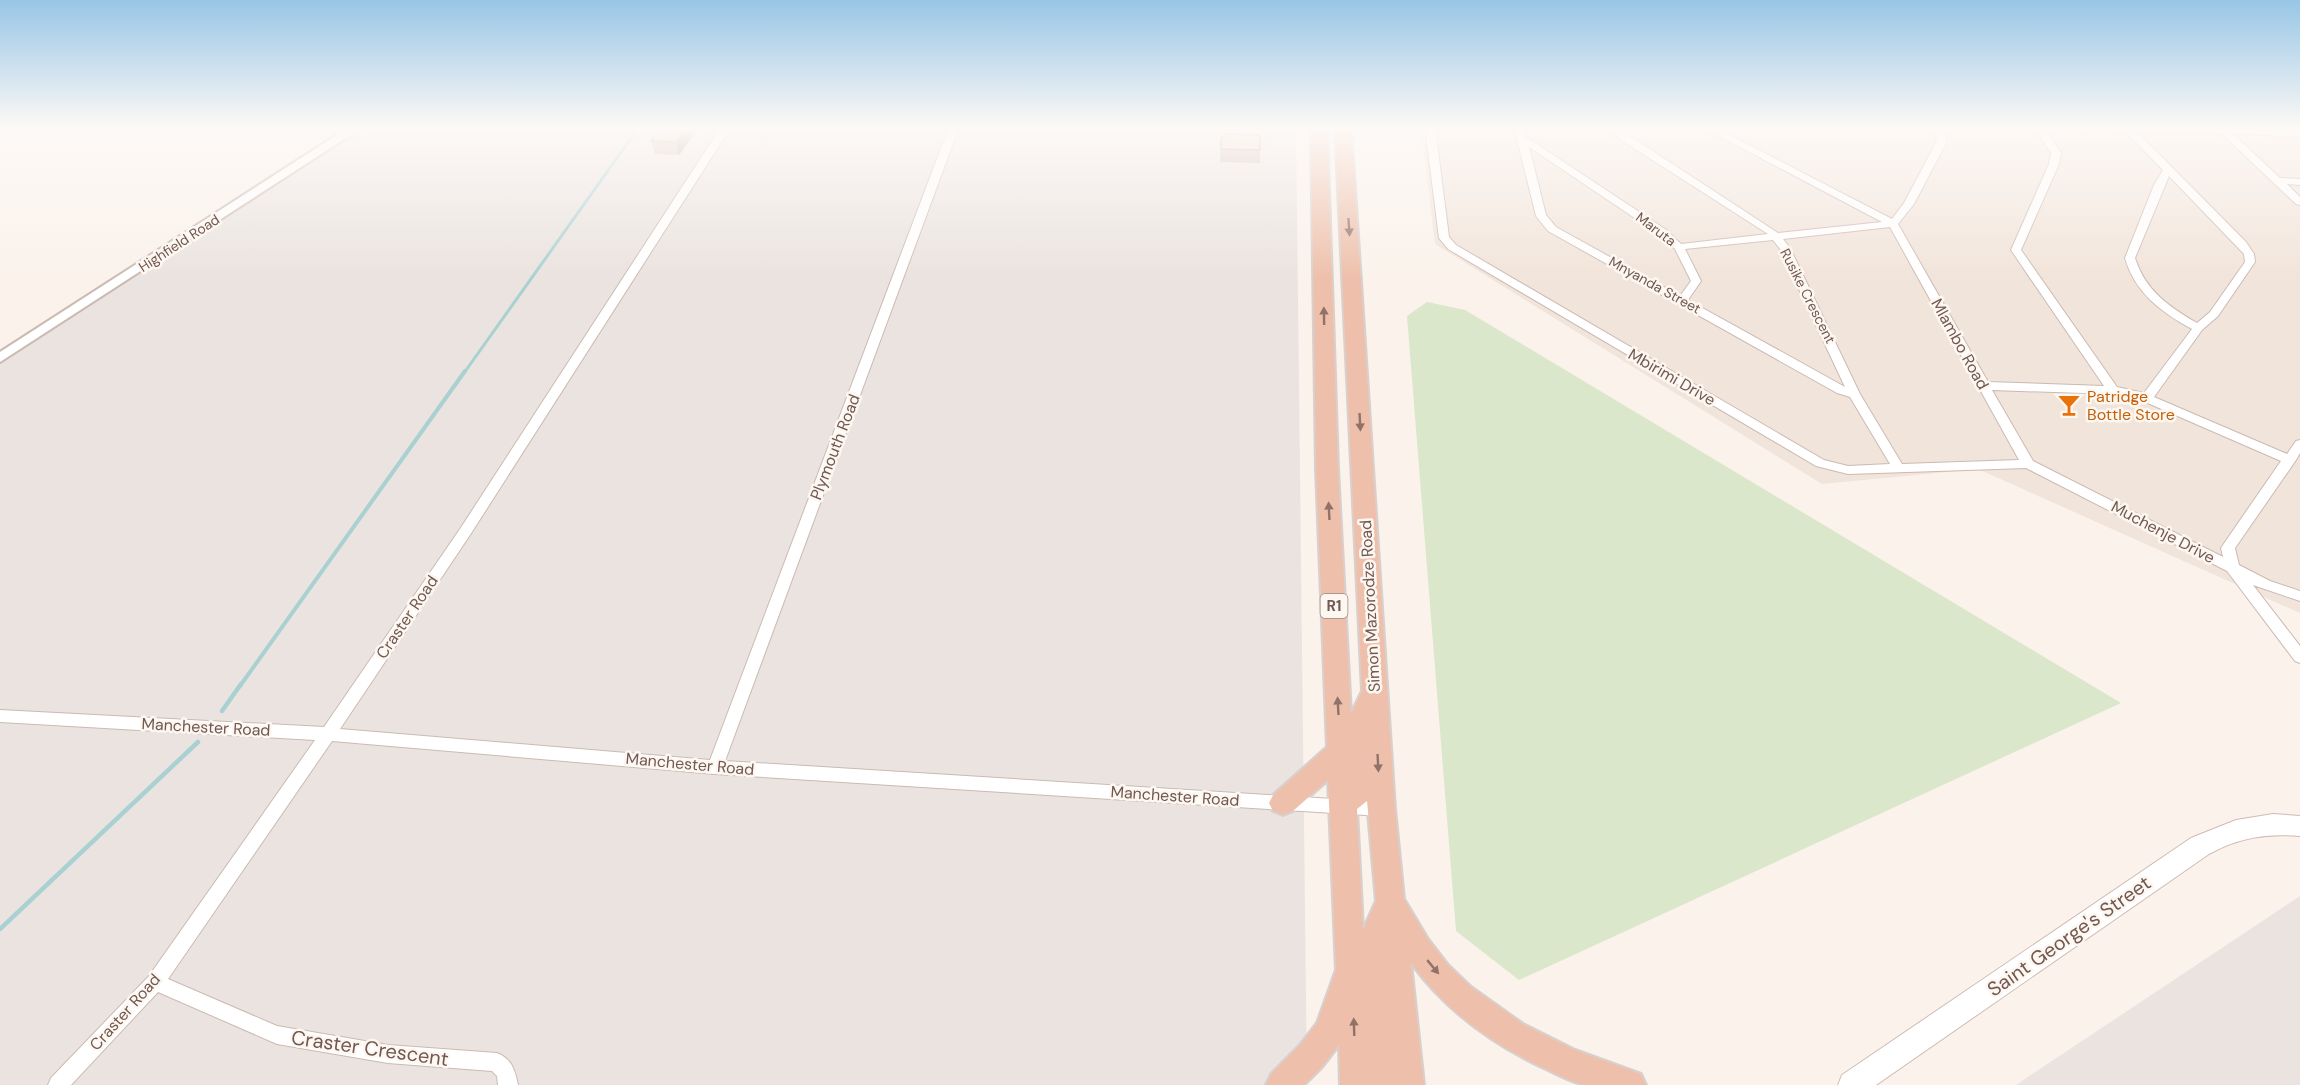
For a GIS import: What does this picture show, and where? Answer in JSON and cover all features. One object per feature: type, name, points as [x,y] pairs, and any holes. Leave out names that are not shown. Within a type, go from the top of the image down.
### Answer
[{"type":"highway","name":"R1","points":[[1320,178],[1328,469],[1356,1085]]},
{"type":"highway","name":"Simon Mazorodze Road","points":[[1346,178],[1381,809],[1408,1085]]},
{"type":"highway","points":[[1342,805],[1358,792],[1356,732],[1374,691]]},
{"type":"highway","points":[[1283,803],[1310,782],[1340,751]]},
{"type":"highway","points":[[1382,1085],[1374,939],[1391,900]]},
{"type":"highway","points":[[1391,900],[1418,950],[1443,979],[1474,1009],[1534,1049],[1576,1068],[1630,1085]]},
{"type":"highway","points":[[1282,1085],[1311,1056],[1329,1032],[1352,964]]},
{"type":"main road","name":"Saint George's Street","points":[[1852,1085],[2200,846],[2221,835],[2249,825],[2300,826]]},
{"type":"street","name":"Highfield Road","points":[[0,357],[278,178]]},
{"type":"street","name":"Craster Road","points":[[58,1085],[155,982],[465,532],[693,178]]},
{"type":"street","name":"Plymouth Road","points":[[715,767],[935,178]]},
{"type":"street","name":"Mbirimi Drive","points":[[1436,178],[1444,238],[1461,254],[1820,464],[1848,470],[2028,464]]},
{"type":"street","name":"Mnyanda Street","points":[[1531,178],[1541,216],[1552,229],[1841,390],[1854,394]]},
{"type":"street","name":"Maruta","points":[[1585,178],[1661,231],[1679,247],[1696,281],[1683,300]]},
{"type":"street","name":"Rusike Crescent","points":[[1687,178],[1755,220],[1785,248],[1854,394],[1899,468]]},
{"type":"street","points":[[1804,178],[1893,224]]},
{"type":"street","points":[[1679,247],[1893,224],[1909,204],[1923,178]]},
{"type":"street","points":[[2048,178],[2016,250],[2113,390]]},
{"type":"street","points":[[2163,178],[2130,258],[2133,270],[2153,299],[2198,328]]},
{"type":"street","points":[[2147,398],[2198,328],[2214,314],[2250,262],[2249,254],[2242,244],[2177,178]]},
{"type":"street","points":[[2274,178],[2300,202]]},
{"type":"street","points":[[2278,181],[2300,182]]},
{"type":"street","name":"Mlambo Road","points":[[1893,224],[2028,464]]},
{"type":"street","points":[[1984,386],[2113,390],[2147,398],[2290,460]]},
{"type":"street","points":[[2300,444],[2228,548],[2233,569],[2300,657]]},
{"type":"street","name":"Muchenje Drive","points":[[2028,464],[2138,518],[2265,585],[2300,596]]},
{"type":"street","name":"Manchester Road","points":[[0,716],[328,734],[715,767],[1381,809]]},
{"type":"street","name":"Craster Crescent","points":[[155,982],[277,1035],[388,1054],[497,1062],[506,1072],[508,1085]]},
{"type":"shaded area","points":[[286,178],[1297,178],[1307,1085],[0,1085],[0,364]]},
{"type":"shaded area","points":[[1427,178],[2300,178],[2300,613],[1978,469],[1822,484],[1435,244]]},
{"type":"shaded area","points":[[2300,896],[2300,1085],[2016,1085]]},
{"type":"green space","points":[[1427,302],[1465,310],[2121,703],[1519,980],[1456,931],[1407,316]]},
{"type":"waterway","points":[[464,373],[603,178]]},
{"type":"waterway","points":[[240,686],[465,371]]},
{"type":"waterway","points":[[222,711],[241,684]]},
{"type":"waterway","points":[[0,929],[198,742]]},
{"type":"place","name":"Patridge Bottle Store","points":[[2069,405]]}]
